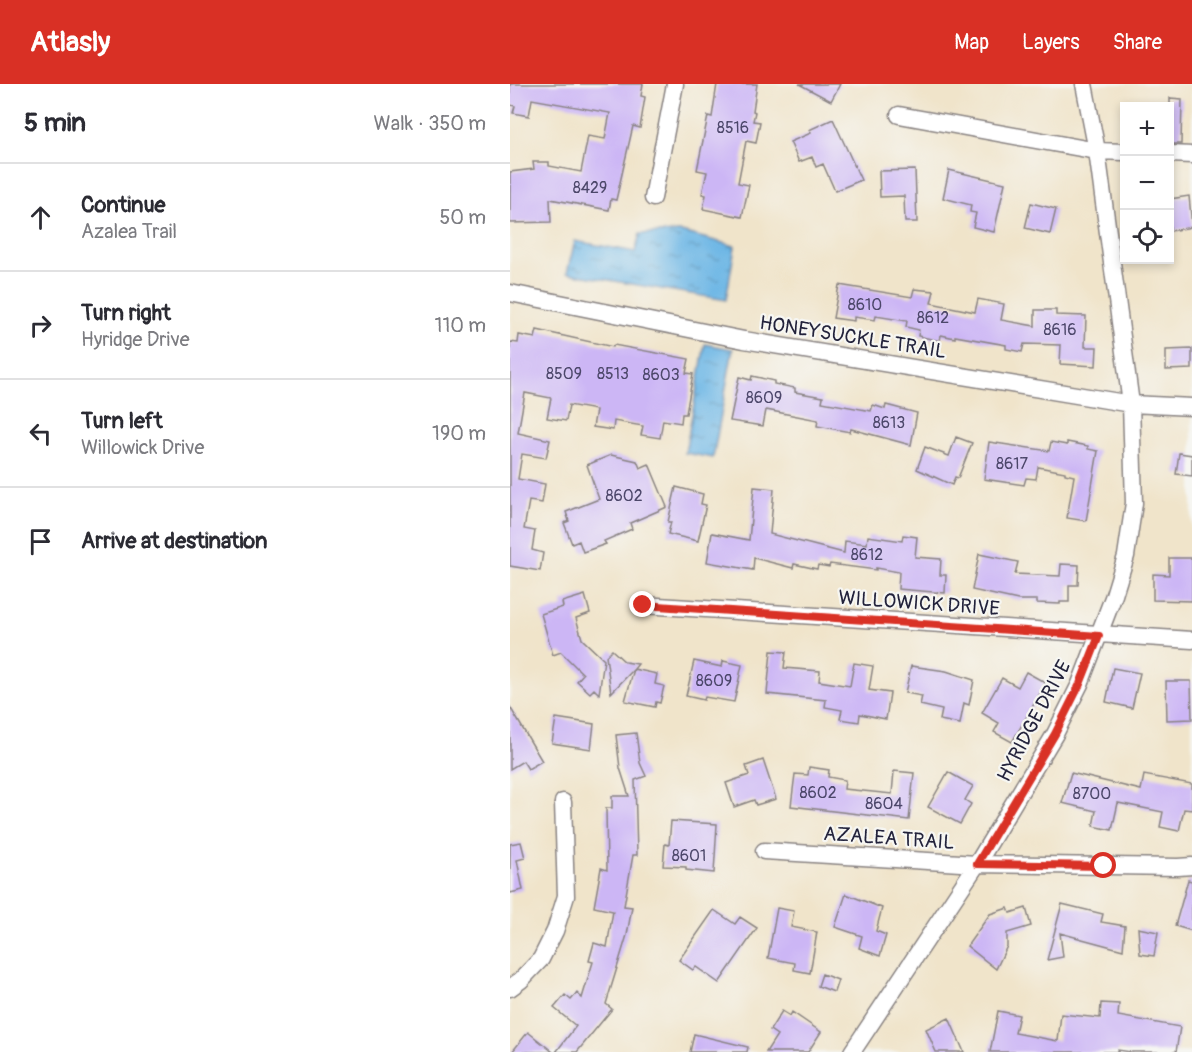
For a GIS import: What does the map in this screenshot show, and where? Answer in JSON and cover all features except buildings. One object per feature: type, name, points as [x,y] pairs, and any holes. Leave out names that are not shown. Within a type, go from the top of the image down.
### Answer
[{"type":"street","points":[[653,198],[675,84]]},
{"type":"street","name":"HYRIDGE DRIVE","points":[[852,1052],[977,864],[1055,734],[1080,684],[1114,596],[1126,556],[1134,503],[1131,404],[1097,151],[1084,84]]},
{"type":"street","points":[[899,115],[1097,151],[1120,152]]},
{"type":"street","points":[[1174,154],[1192,155]]},
{"type":"street","name":"HONEYSUCKLE TRAIL","points":[[510,293],[744,340],[1131,404],[1192,407]]},
{"type":"street","name":"WILLOWICK DRIVE","points":[[643,605],[1099,636],[1192,640]]},
{"type":"street","points":[[510,988],[541,959],[555,931],[566,896],[563,802]]},
{"type":"street","name":"AZALEA TRAIL","points":[[764,850],[977,864],[1192,866]]},
{"type":"water","points":[[681,232],[735,246],[726,300],[567,273],[575,241],[635,252],[640,234]]},
{"type":"water","points":[[705,344],[733,349],[713,458],[685,453]]},
{"type":"route","points":[[643,605],[1099,636],[1080,684],[1055,734],[977,864],[1104,866]]}]
